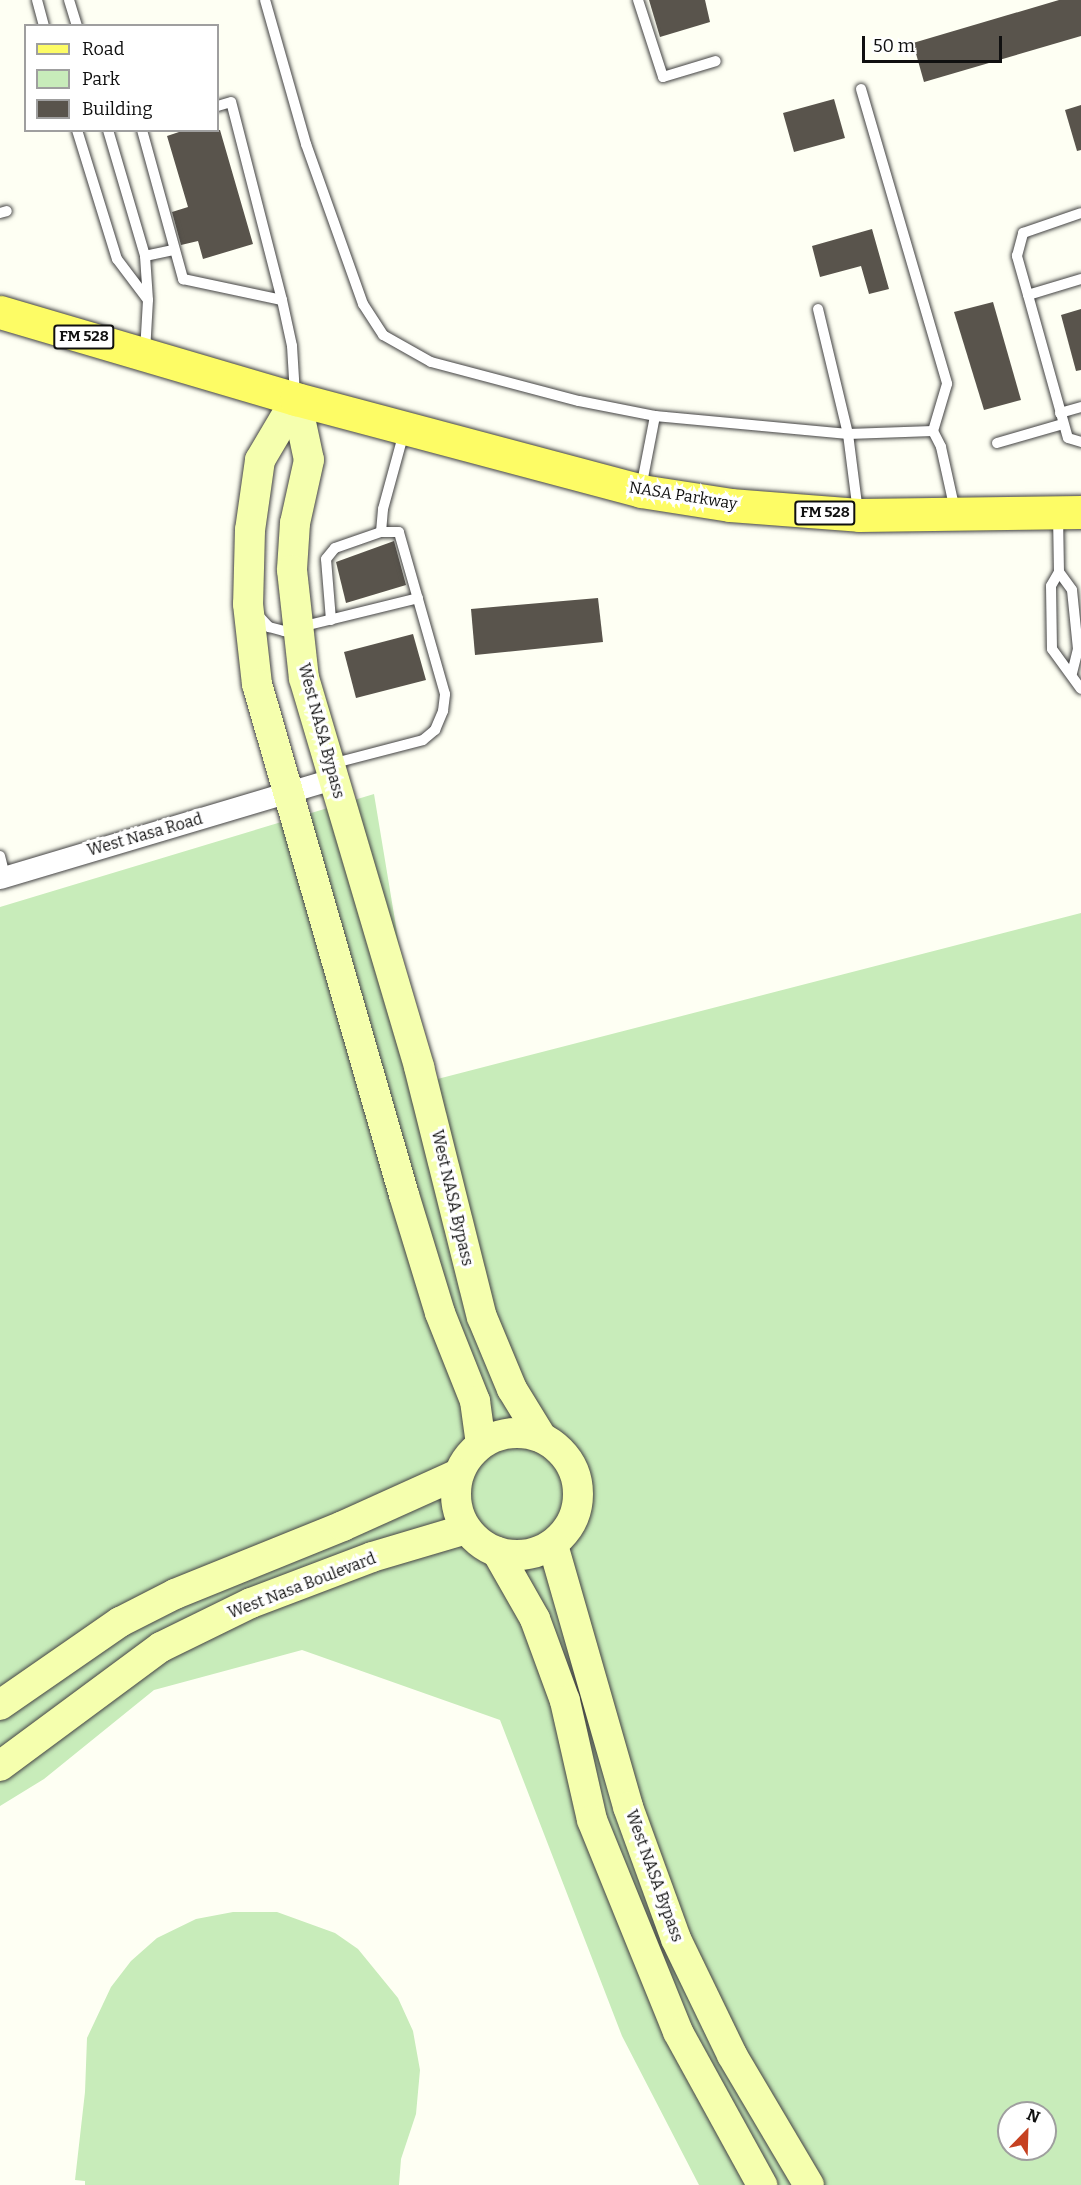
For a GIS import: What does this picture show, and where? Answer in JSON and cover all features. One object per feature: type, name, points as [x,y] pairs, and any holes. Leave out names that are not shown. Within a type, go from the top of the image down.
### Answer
[{"type":"main road","name":"FM 528","points":[[0,312],[296,399]]},
{"type":"main road","name":"NASA Parkway","points":[[296,399],[641,491],[730,505],[859,515],[956,516],[1070,513]]},
{"type":"street","points":[[296,399],[260,460],[250,530],[248,604],[257,684],[404,1196],[440,1313],[475,1401],[481,1443]]},
{"type":"street","name":"West NASA Bypass","points":[[296,399],[309,460],[295,523],[292,570],[296,629],[304,678],[419,1067],[482,1317],[512,1389],[542,1438],[559,1450],[572,1467],[578,1487],[573,1518],[553,1545],[628,1807],[676,1939],[732,2055],[809,2185]]},
{"type":"street","name":"West Nasa Road","points":[[2,870],[289,793],[331,772]]},
{"type":"street","points":[[466,1529],[457,1512],[455,1493],[458,1474],[481,1443],[500,1434],[521,1433],[542,1438]]},
{"type":"street","points":[[0,1705],[120,1623],[175,1594],[343,1526],[458,1474]]},
{"type":"street","name":"West NASA Bypass","points":[[466,1529],[497,1552],[535,1619],[565,1701],[592,1820],[678,2032],[762,2185]]},
{"type":"street","name":"West Nasa Boulevard","points":[[0,1767],[161,1647],[251,1603],[372,1557],[466,1529]]},
{"type":"street","points":[[497,1552],[516,1556],[553,1545]]},
{"type":"lane","points":[[36,0],[43,24]]},
{"type":"lane","points":[[69,0],[76,24]]},
{"type":"lane","points":[[265,0],[306,144],[363,304],[383,335],[431,362],[579,401],[655,416],[848,434],[933,431]]},
{"type":"lane","points":[[638,0],[663,77],[716,61]]},
{"type":"lane","points":[[861,89],[947,384],[933,431],[953,489],[956,516]]},
{"type":"lane","points":[[219,106],[231,102],[282,300],[292,346],[296,399]]},
{"type":"lane","points":[[78,132],[117,259],[148,300]]},
{"type":"lane","points":[[109,132],[145,256],[148,300],[145,355]]},
{"type":"lane","points":[[143,132],[183,279],[282,300]]},
{"type":"lane","points":[[1081,213],[1027,228],[1019,238],[1017,256],[1068,438],[1081,442]]},
{"type":"lane","points":[[145,256],[174,250]]},
{"type":"lane","points":[[1028,295],[1081,279]]},
{"type":"lane","points":[[818,309],[848,434],[859,515]]},
{"type":"lane","points":[[997,443],[1062,419],[1081,407]]},
{"type":"lane","points":[[641,491],[655,416]]},
{"type":"lane","points":[[381,532],[383,509],[404,429]]},
{"type":"lane","points":[[1070,513],[1059,573],[1051,586],[1052,649],[1072,673],[1081,689]]},
{"type":"lane","points":[[331,620],[326,559],[335,548],[381,532],[399,532],[445,694],[443,711],[435,730],[423,740],[331,772]]},
{"type":"lane","points":[[1059,573],[1072,590],[1078,649],[1072,673]]},
{"type":"lane","points":[[248,604],[276,630],[296,629],[418,598]]},
{"type":"green space","points":[[374,794],[422,1083],[1081,913],[1081,2185],[699,2185],[622,2036],[500,1720],[302,1650],[154,1690],[44,1779],[0,1806],[0,907]]},
{"type":"green space","points":[[233,1912],[277,1912],[335,1933],[358,1949],[398,1998],[413,2031],[420,2070],[416,2114],[401,2159],[399,2185],[85,2185],[85,2181],[75,2180],[85,2092],[87,2038],[111,1987],[131,1961],[157,1938],[196,1919]]},
{"type":"building","points":[[649,0],[705,0],[710,22],[660,37]]},
{"type":"building","points":[[1059,0],[1081,0],[1081,36],[924,82],[913,43]]},
{"type":"building","points":[[834,99],[845,138],[794,152],[783,113]]},
{"type":"building","points":[[1081,105],[1081,150],[1077,151],[1065,110]]},
{"type":"building","points":[[220,130],[253,244],[203,259],[198,241],[181,245],[172,212],[188,207],[167,136],[179,132],[219,132]]},
{"type":"building","points":[[872,229],[889,289],[869,294],[861,266],[820,277],[812,246]]},
{"type":"building","points":[[993,302],[1021,400],[984,410],[954,312]]},
{"type":"building","points":[[1081,309],[1081,370],[1076,371],[1061,315]]},
{"type":"building","points":[[394,541],[406,585],[346,603],[336,562]]},
{"type":"building","points":[[598,598],[603,642],[475,655],[471,609]]},
{"type":"building","points":[[413,634],[426,680],[356,698],[344,652]]}]
